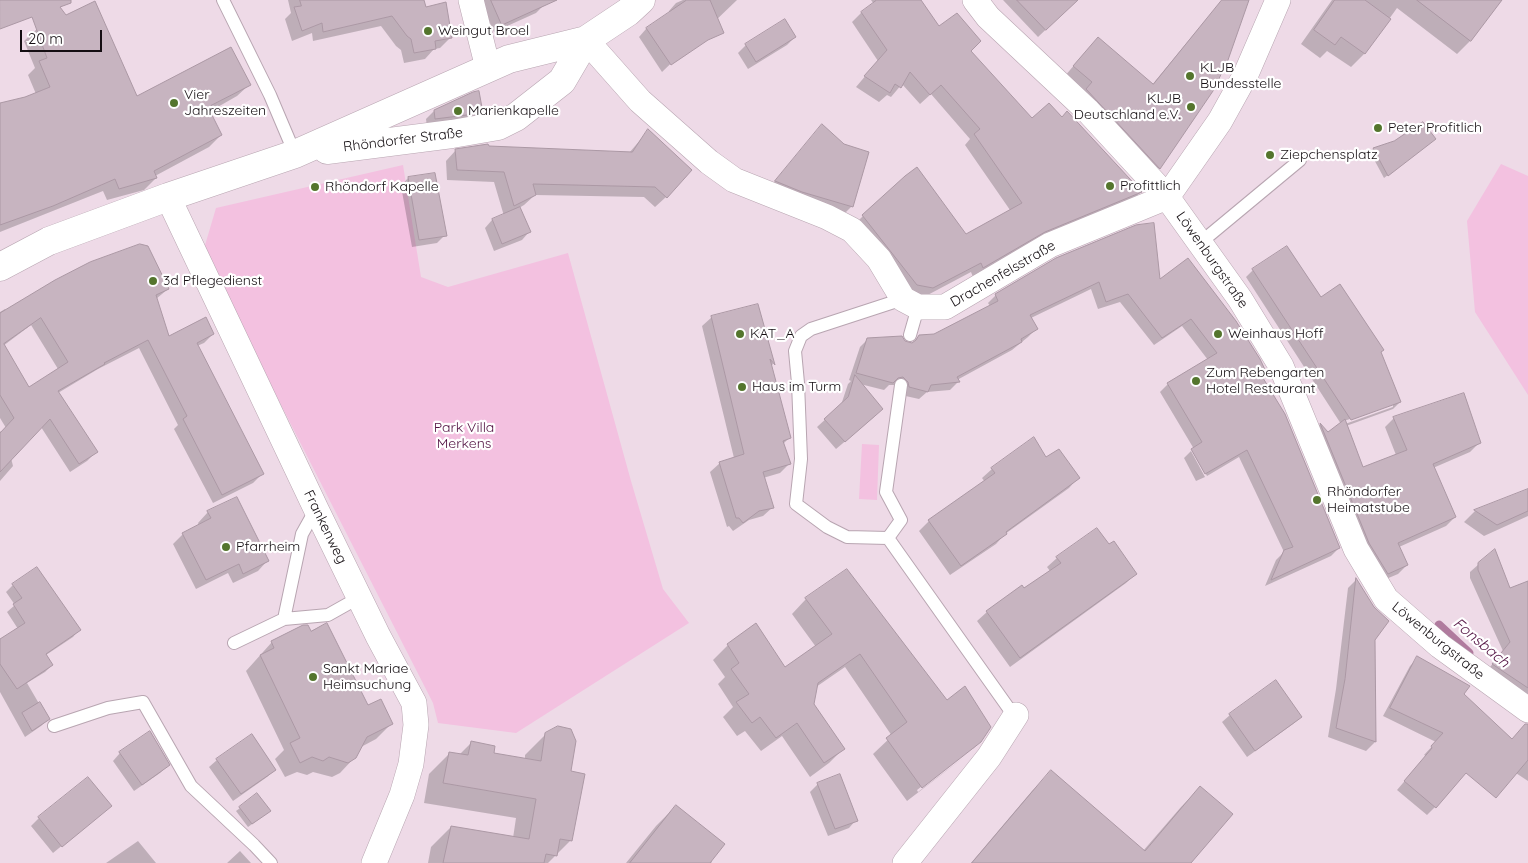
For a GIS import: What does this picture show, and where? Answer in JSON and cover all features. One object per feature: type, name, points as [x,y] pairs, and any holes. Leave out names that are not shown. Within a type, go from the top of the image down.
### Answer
[{"type":"main road","name":"Rhöndorfer Straße","points":[[0,267],[49,240],[295,154],[499,64],[586,40],[628,12],[641,0]]},
{"type":"main road","name":"Rhöndorfer Straße","points":[[295,154],[452,134],[498,126],[516,117],[562,81],[586,40]]},
{"type":"main road","points":[[499,64],[522,62],[530,67],[536,74],[540,85],[534,102]]},
{"type":"street","points":[[471,0],[499,64]]},
{"type":"street","name":"Löwenburgstraße","points":[[975,0],[988,17],[1087,110],[1167,197],[1240,299],[1281,366],[1356,549],[1386,599],[1440,646],[1528,710]]},
{"type":"street","points":[[1167,197],[1220,121],[1246,74],[1278,0]]},
{"type":"street","points":[[586,40],[640,101],[709,162],[734,180],[826,217],[852,230],[879,259],[911,303]]},
{"type":"street","name":"Frankenweg","points":[[168,197],[316,509],[378,636],[414,703],[416,725],[410,764],[402,795],[374,863]]},
{"type":"street","name":"Drachenfelsstraße","points":[[911,303],[945,307],[1050,246],[1167,197]]},
{"type":"street","points":[[905,863],[989,758],[1016,715]]},
{"type":"lane","points":[[223,0],[270,94],[295,154]]},
{"type":"lane","points":[[1200,243],[1300,160]]},
{"type":"lane","points":[[888,538],[847,537],[827,527],[796,504],[801,460],[795,350],[801,336],[810,329],[911,303],[910,335]]},
{"type":"lane","points":[[888,538],[901,520],[886,492],[901,385]]},
{"type":"lane","points":[[284,619],[302,534],[316,509]]},
{"type":"lane","points":[[888,538],[983,674],[1012,713],[1016,715]]},
{"type":"lane","points":[[234,643],[284,619],[328,615],[360,597]]},
{"type":"lane","points":[[54,726],[108,708],[143,702],[191,786],[271,863]]},
{"type":"green space","points":[[1501,164],[1528,176],[1528,395],[1475,312],[1467,221]]},
{"type":"green space","name":"Park Villa Merkens","points":[[403,165],[421,277],[448,287],[568,253],[663,589],[689,623],[516,733],[438,723],[433,703],[203,252],[216,208]]},
{"type":"green space","points":[[862,444],[879,445],[877,500],[859,499]]},
{"type":"building","points":[[0,0],[71,0],[71,3],[60,7],[66,15],[95,1],[137,96],[231,47],[251,85],[208,107],[222,135],[154,171],[157,178],[119,189],[115,179],[53,206],[0,225],[0,103],[25,97],[50,87],[39,61],[47,58],[32,17],[0,29]]},
{"type":"building","points":[[300,0],[424,0],[426,7],[446,2],[452,38],[435,41],[436,49],[414,53],[411,39],[392,16],[323,32],[322,23],[302,31],[294,7],[301,6]]},
{"type":"building","points":[[491,0],[557,0],[502,25]]},
{"type":"building","points":[[687,0],[710,0],[724,33],[708,40],[671,65],[646,28]]},
{"type":"building","points":[[877,0],[921,0],[939,26],[957,13],[981,41],[971,51],[1032,118],[1049,103],[1062,117],[1067,111],[1142,192],[1045,232],[983,268],[981,263],[933,288],[917,285],[862,215],[905,176],[917,167],[966,234],[1022,203],[974,134],[980,129],[941,85],[930,95],[910,72],[901,88],[895,84],[890,93],[864,76],[887,50],[861,12]]},
{"type":"building","points":[[1017,0],[1078,0],[1046,30]]},
{"type":"building","name":"KLJB Bundesstelle","points":[[1222,0],[1249,0],[1228,60],[1213,91],[1160,169],[1086,89],[1092,82],[1073,66],[1098,37],[1153,84]]},
{"type":"building","points":[[1335,0],[1365,0],[1391,19],[1365,54],[1341,37],[1335,45],[1314,30]]},
{"type":"building","points":[[1417,0],[1502,0],[1471,41]]},
{"type":"building","points":[[785,19],[796,37],[756,62],[745,44]]},
{"type":"building","name":"Marienkapelle","points":[[479,91],[483,113],[435,119],[434,110]]},
{"type":"building","points":[[1423,122],[1436,139],[1388,176],[1373,148],[1394,141]]},
{"type":"building","points":[[822,124],[844,144],[869,152],[853,207],[802,192],[775,181]]},
{"type":"building","points":[[648,129],[692,170],[667,198],[655,187],[533,184],[536,195],[514,206],[504,172],[457,170],[455,149],[488,144],[489,146],[632,152]]},
{"type":"building","points":[[435,173],[447,236],[419,240],[408,177]]},
{"type":"building","points":[[520,207],[531,232],[502,244],[492,219]]},
{"type":"building","points":[[1154,223],[1160,279],[1188,258],[1236,321],[1260,359],[1268,376],[1263,378],[1285,414],[1340,548],[1271,580],[1284,550],[1293,547],[1247,450],[1205,474],[1191,449],[1202,442],[1167,383],[1217,353],[1191,319],[1162,338],[1128,294],[1106,302],[1099,282],[1030,315],[1038,329],[1021,339],[1022,342],[957,377],[960,382],[931,385],[928,392],[909,387],[908,382],[903,377],[898,378],[893,383],[856,373],[867,338],[902,336],[905,341],[912,343],[919,335],[934,334],[998,301],[995,294],[1056,258],[1136,225]]},
{"type":"building","points":[[140,244],[148,246],[169,289],[156,295],[169,336],[206,317],[214,334],[197,343],[264,474],[222,495],[183,419],[187,416],[148,340],[104,363],[58,391],[98,452],[79,464],[50,419],[0,472],[0,433],[14,418],[0,395],[0,313],[55,280],[90,262]],"holes":[[[41,318],[68,362],[29,387],[4,344]]]},
{"type":"building","points":[[1287,246],[1321,297],[1340,284],[1384,350],[1381,352],[1401,402],[1351,420],[1252,269]]},
{"type":"building","points":[[758,304],[775,365],[770,359],[791,438],[783,441],[791,464],[763,472],[774,508],[759,511],[743,523],[739,518],[736,518],[719,462],[744,454],[711,316]]},
{"type":"building","points":[[855,375],[883,409],[845,442],[824,419],[848,397]]},
{"type":"building","points":[[1464,393],[1481,443],[1433,464],[1456,517],[1398,543],[1408,565],[1388,574],[1369,543],[1320,423],[1328,432],[1345,419],[1363,467],[1407,450],[1393,417]]},
{"type":"building","points":[[1034,437],[1046,457],[1059,449],[1080,478],[1006,532],[1007,534],[961,566],[928,520],[995,473],[991,468]]},
{"type":"building","points":[[1528,489],[1528,511],[1497,525],[1474,510]]},
{"type":"building","name":"Pfarrheim","points":[[237,497],[269,561],[243,574],[239,564],[206,580],[182,533],[211,518],[207,511]]},
{"type":"building","points":[[1097,528],[1109,544],[1114,541],[1137,574],[1020,658],[986,611],[1022,585],[1024,588],[1061,563],[1056,557]]},
{"type":"building","points":[[1495,549],[1510,588],[1528,581],[1528,688],[1492,664],[1510,642],[1478,570],[1478,563]]},
{"type":"building","points":[[37,567],[81,630],[46,654],[53,665],[17,689],[0,664],[0,639],[25,623],[13,604],[22,598],[12,584]]},
{"type":"building","points":[[847,569],[947,700],[965,686],[991,727],[981,742],[922,788],[886,738],[907,722],[860,654],[818,683],[814,704],[845,749],[824,763],[797,723],[776,738],[760,717],[752,723],[736,702],[749,694],[731,669],[739,663],[727,644],[756,623],[785,667],[832,634],[805,598]]},
{"type":"building","points":[[1356,578],[1374,607],[1389,621],[1375,640],[1376,742],[1336,728],[1345,679]]},
{"type":"building","name":"Sankt Mariae Heimsuchung","points":[[327,623],[368,705],[381,699],[393,724],[367,737],[356,758],[348,763],[329,757],[323,761],[312,757],[300,763],[290,743],[300,738],[260,655],[274,648],[271,641],[303,625],[308,625],[311,631]]},
{"type":"building","points":[[1417,656],[1470,686],[1464,694],[1512,739],[1525,724],[1528,724],[1528,760],[1496,798],[1466,773],[1436,808],[1404,781],[1443,733],[1390,708]]},
{"type":"building","points":[[1276,680],[1302,717],[1255,751],[1229,714]]},
{"type":"building","points":[[40,702],[50,719],[32,731],[22,713]]},
{"type":"building","points":[[558,726],[571,729],[576,741],[571,771],[585,774],[572,841],[560,839],[557,856],[546,854],[544,863],[443,863],[451,826],[529,839],[536,799],[443,783],[449,752],[468,755],[471,741],[495,746],[494,753],[541,761],[545,733]]},
{"type":"building","points":[[150,731],[170,765],[142,785],[119,752]]},
{"type":"building","points":[[252,734],[276,770],[241,794],[216,759]]},
{"type":"building","points":[[1051,770],[1145,851],[1200,786],[1233,814],[1191,863],[972,863]]},
{"type":"building","points":[[840,774],[858,821],[835,829],[817,783]]},
{"type":"building","points":[[88,777],[112,806],[62,847],[38,817]]},
{"type":"building","points":[[257,793],[271,811],[252,824],[239,807]]},
{"type":"building","points":[[676,805],[725,844],[710,863],[630,863]]},
{"type":"waterway","name":"Fonsbach","points":[[1439,625],[1469,653]]},
{"type":"place","name":"Weingut Broel","points":[[428,31]]},
{"type":"place","name":"KLJB Bundesstelle","points":[[1190,76]]},
{"type":"place","name":"Vier Jahreszeiten","points":[[174,103]]},
{"type":"place","name":"KLJB Deutschland e.V.","points":[[1191,107]]},
{"type":"place","name":"Marienkapelle","points":[[458,111]]},
{"type":"place","name":"Peter Profitlich","points":[[1378,128]]},
{"type":"place","name":"Ziepchensplatz","points":[[1270,155]]},
{"type":"place","name":"Profittlich","points":[[1110,186]]},
{"type":"place","name":"Rhöndorf Kapelle","points":[[315,187]]},
{"type":"place","name":"3d Pflegedienst","points":[[153,281]]},
{"type":"place","name":"KAT_A","points":[[740,334]]},
{"type":"place","name":"Weinhaus Hoff","points":[[1218,334]]},
{"type":"place","name":"Zum Rebengarten Hotel Restaurant","points":[[1196,381]]},
{"type":"place","name":"Haus im Turm","points":[[742,387]]},
{"type":"place","name":"Rhöndorfer Heimatstube","points":[[1317,500]]},
{"type":"place","name":"Pfarrheim","points":[[226,547]]},
{"type":"place","name":"Sankt Mariae Heimsuchung","points":[[313,677]]}]
